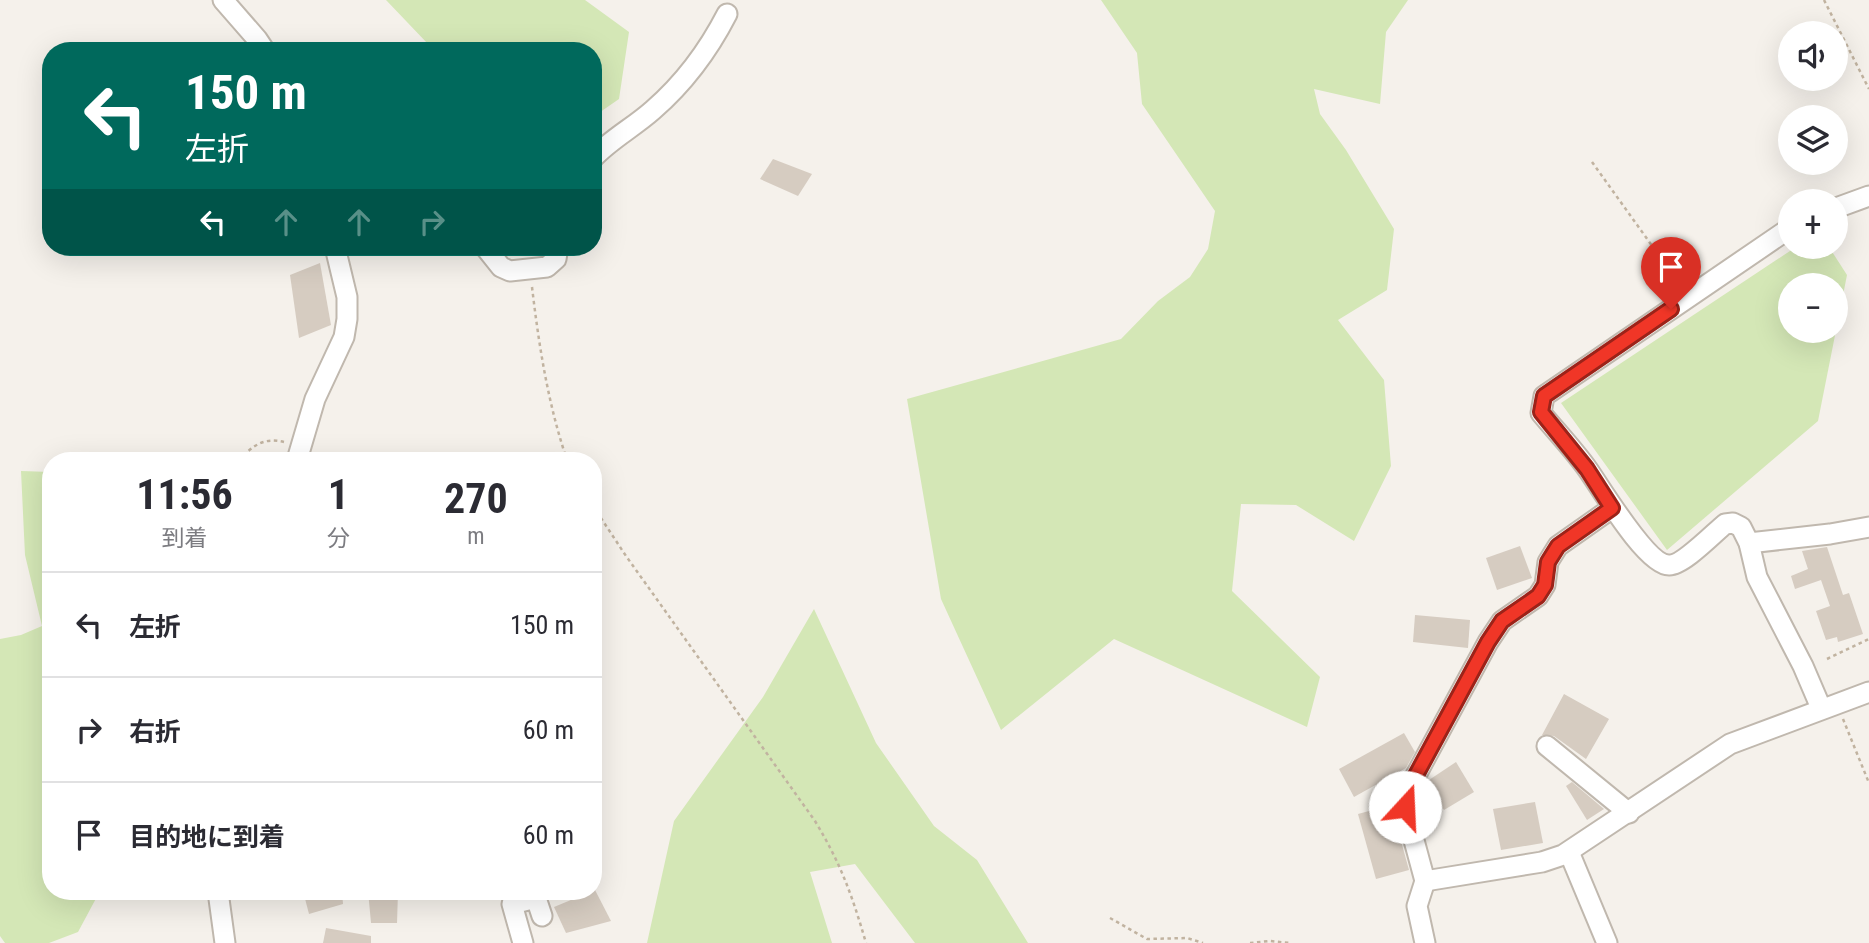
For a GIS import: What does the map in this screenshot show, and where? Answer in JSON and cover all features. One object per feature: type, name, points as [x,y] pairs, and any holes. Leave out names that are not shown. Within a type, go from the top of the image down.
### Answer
[{"type":"street","points":[[223,0],[259,42]]},
{"type":"street","points":[[602,148],[656,108],[692,69],[727,14]]},
{"type":"street","points":[[1848,204],[1869,196]]},
{"type":"street","points":[[1778,236],[1544,396],[1541,412],[1587,469],[1612,508],[1654,559],[1666,566],[1677,564],[1725,524],[1733,523],[1741,527],[1749,543],[1757,577],[1803,666],[1829,706]]},
{"type":"street","points":[[299,452],[315,398],[344,337],[347,297],[337,256]]},
{"type":"street","points":[[492,256],[500,267],[510,271],[547,267],[556,256]]},
{"type":"street","points":[[1425,943],[1417,906],[1425,881],[1405,807],[1409,788],[1502,621],[1538,596],[1545,585],[1548,562],[1558,546],[1612,508]]},
{"type":"street","points":[[1749,543],[1869,527]]},
{"type":"street","points":[[1425,881],[1542,862],[1569,852],[1730,744],[1869,692]]},
{"type":"street","points":[[1546,746],[1629,813]]},
{"type":"street","points":[[1569,852],[1607,943]]},
{"type":"street","points":[[219,900],[225,943]]},
{"type":"street","points":[[523,943],[512,904],[528,900]]},
{"type":"street","points":[[537,900],[542,916]]},
{"type":"path","points":[[1824,0],[1869,89]]},
{"type":"path","points":[[1592,162],[1681,287],[1693,294]]},
{"type":"path","points":[[534,304],[539,350],[564,452]]},
{"type":"path","points":[[247,452],[258,442],[270,439],[297,452]]},
{"type":"path","points":[[602,520],[815,821],[835,854],[852,893],[866,943]]},
{"type":"path","points":[[1827,659],[1869,639]]},
{"type":"path","points":[[1829,706],[1869,783]]},
{"type":"path","points":[[1110,918],[1147,939],[1187,938],[1203,943]]},
{"type":"path","points":[[1250,943],[1290,943]]},
{"type":"green space","points":[[386,0],[585,0],[629,32],[619,99],[602,111],[602,42],[426,42]]},
{"type":"green space","points":[[1101,0],[1408,0],[1386,32],[1380,104],[1314,89],[1320,114],[1346,150],[1394,229],[1387,290],[1338,320],[1384,380],[1391,466],[1354,541],[1296,505],[1241,504],[1232,591],[1320,677],[1307,727],[1114,639],[1001,730],[941,599],[907,399],[1121,339],[1158,301],[1190,277],[1208,249],[1215,211],[1142,104],[1137,53]]},
{"type":"green space","points":[[1778,259],[1837,259],[1846,273],[1778,273],[1778,343],[1834,343],[1818,421],[1667,550],[1561,403]]},
{"type":"green space","points":[[21,471],[42,472],[42,626],[25,555]]},
{"type":"green space","points":[[814,609],[876,743],[934,826],[977,860],[1028,943],[915,943],[855,864],[810,872],[832,943],[647,943],[674,821],[763,697]]},
{"type":"green space","points":[[42,626],[42,900],[95,900],[78,932],[49,943],[5,943],[0,936],[0,639],[21,635]]},
{"type":"building","points":[[773,159],[812,174],[798,196],[760,179]]},
{"type":"building","points":[[320,263],[331,325],[299,338],[290,275]]},
{"type":"building","points":[[1520,546],[1532,578],[1497,590],[1486,558]]},
{"type":"building","points":[[1827,547],[1843,595],[1849,593],[1863,634],[1838,642],[1837,637],[1826,640],[1816,611],[1830,606],[1821,580],[1795,589],[1791,576],[1808,569],[1802,551]]},
{"type":"building","points":[[1415,615],[1470,620],[1468,648],[1413,642]]},
{"type":"building","points":[[1564,694],[1609,719],[1586,759],[1554,736],[1542,735]]},
{"type":"building","points":[[1404,733],[1415,752],[1406,768],[1354,797],[1339,769]]},
{"type":"building","points":[[1456,762],[1474,792],[1444,810],[1426,782]]},
{"type":"building","points":[[1572,782],[1604,809],[1587,820],[1566,786]]},
{"type":"building","points":[[1535,802],[1543,843],[1501,850],[1493,809]]},
{"type":"building","points":[[1391,805],[1409,870],[1376,879],[1358,814]]},
{"type":"building","points":[[305,900],[343,900],[343,904],[309,914]]},
{"type":"building","points":[[369,900],[398,900],[397,923],[371,923]]},
{"type":"building","points":[[571,900],[600,900],[611,921],[566,933],[554,907]]},
{"type":"building","points":[[326,928],[371,936],[371,943],[323,943]]},
{"type":"route","points":[[1405,807],[1409,788],[1502,621],[1538,596],[1545,585],[1548,562],[1558,546],[1612,508],[1587,469],[1541,412],[1544,396],[1671,309]]}]
